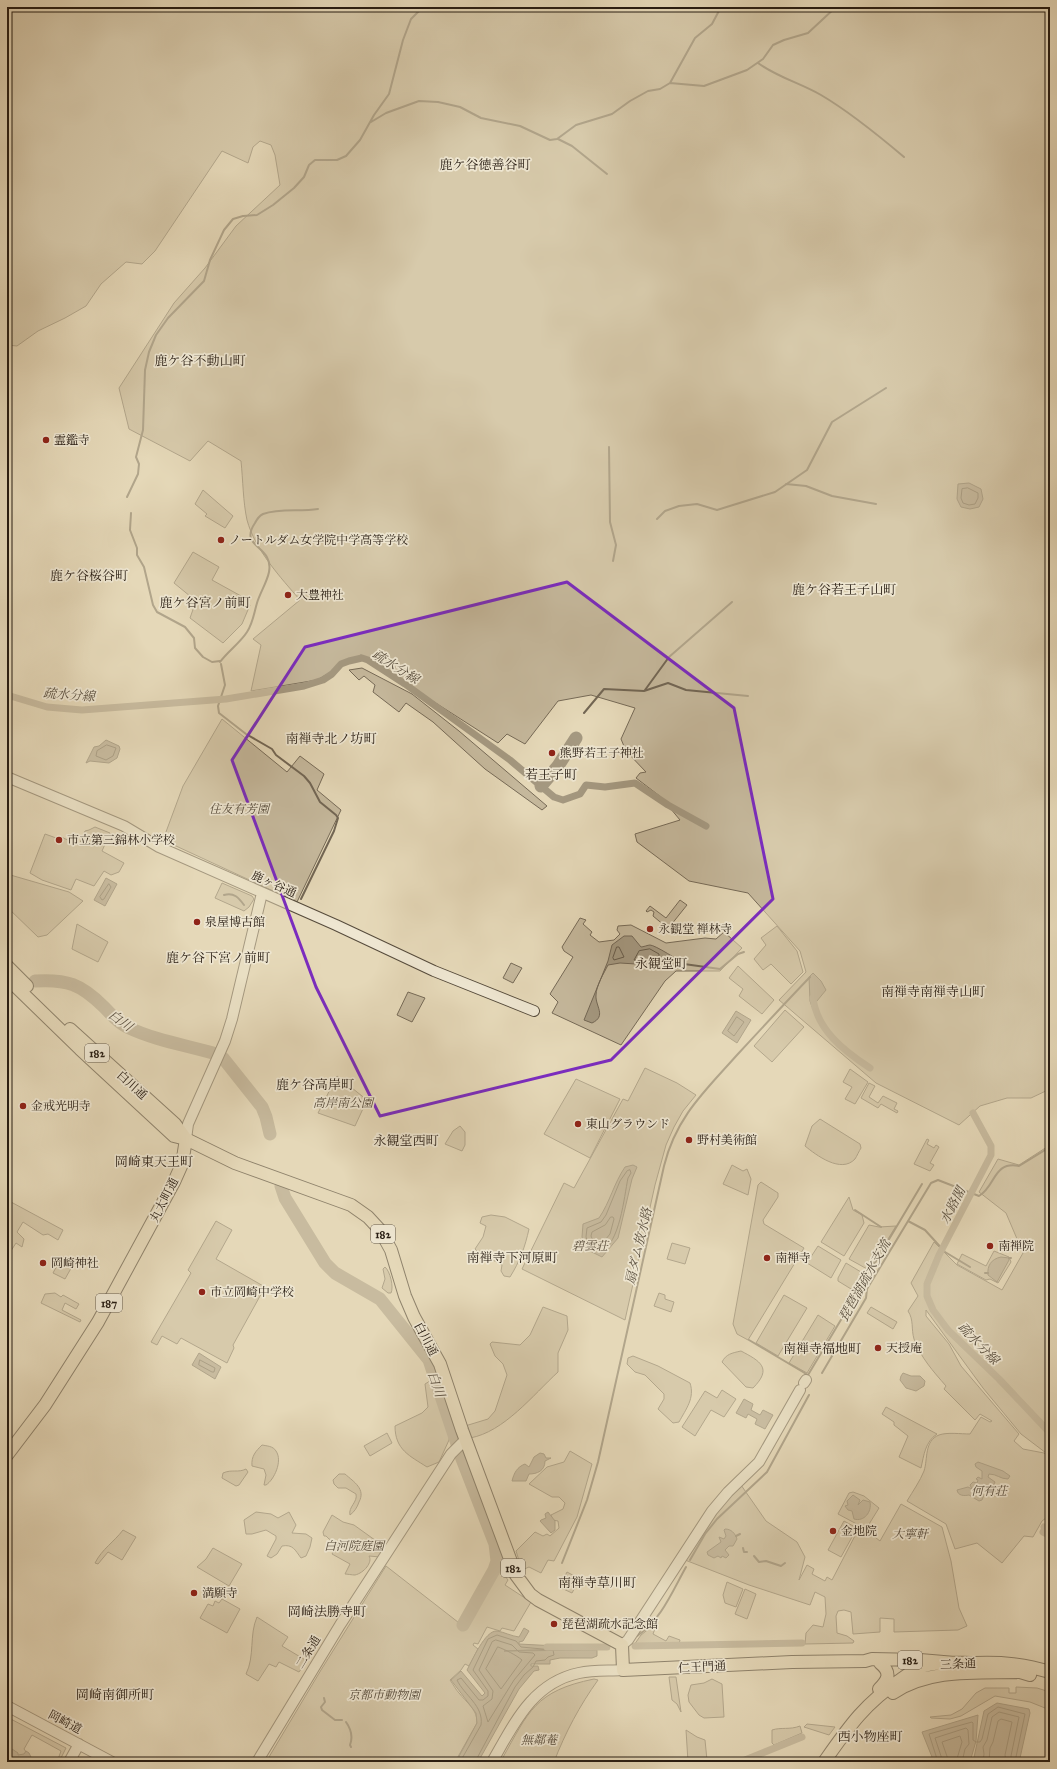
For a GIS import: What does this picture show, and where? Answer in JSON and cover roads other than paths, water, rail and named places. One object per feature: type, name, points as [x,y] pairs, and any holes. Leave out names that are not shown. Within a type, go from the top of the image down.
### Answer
[{"type":"main road","name":"白川通","points":[[7,966],[58,1017],[175,1124],[186,1140]]},
{"type":"main road","name":"白川通","points":[[7,978],[80,1049],[174,1136],[235,1163],[351,1204],[368,1216],[384,1235],[391,1250],[405,1296],[414,1318],[440,1364],[461,1444],[512,1566],[523,1585],[538,1600],[622,1645]]},
{"type":"main road","name":"丸太町通","points":[[7,1454],[45,1405],[101,1317],[177,1176],[182,1164],[186,1140]]},
{"type":"main road","points":[[622,1645],[622,1664]]},
{"type":"main road","name":"仁王門通","points":[[622,1664],[864,1661],[872,1659],[955,1663]]},
{"type":"main road","name":"182","points":[[864,1661],[924,1666]]},
{"type":"main road","name":"三条通","points":[[827,1759],[851,1723],[869,1705],[899,1681],[924,1666],[955,1663],[1006,1662],[1050,1672]]},
{"type":"main road","points":[[827,1759],[837,1739],[853,1716],[887,1682],[887,1670],[880,1663]]},
{"type":"main road","points":[[924,1666],[955,1669],[1003,1668],[1020,1672]]},
{"type":"main road","name":"三条通","points":[[827,1759],[882,1703],[895,1692],[925,1678],[940,1675],[1020,1672],[1050,1680]]},
{"type":"street","name":"鹿ヶ谷通","points":[[7,776],[119,824],[159,847],[336,925],[434,971],[534,1010]]},
{"type":"street","name":"丸太町通","points":[[186,1140],[188,1124],[225,1041],[232,1019],[262,893]]},
{"type":"street","points":[[622,1645],[628,1640],[712,1511],[728,1492],[759,1462],[803,1384]]},
{"type":"street","name":"二条通","points":[[257,1762],[340,1625],[461,1444]]},
{"type":"street","name":"仁王門通","points":[[492,1762],[522,1710],[530,1700],[545,1687],[562,1678],[622,1664]]},
{"type":"street","name":"岡崎道","points":[[7,1706],[112,1762]]},
{"type":"street","points":[[69,1762],[79,1744]]},
{"type":"water","points":[[969,483],[981,489],[983,499],[979,507],[970,509],[961,507],[957,499],[958,484]]},
{"type":"water","points":[[106,740],[119,746],[120,749],[117,758],[109,763],[90,761],[86,763],[94,747],[99,746]]},
{"type":"water","points":[[106,878],[117,884],[105,906],[94,900]]},
{"type":"water","points":[[624,936],[632,936],[641,947],[650,945],[653,946],[684,964],[682,967],[670,965],[660,961],[652,965],[620,963],[608,965],[599,982],[608,961],[612,945]]},
{"type":"water","points":[[813,973],[821,981],[826,990],[812,1007],[810,1001],[809,977]]},
{"type":"water","points":[[598,984],[596,999],[600,1014],[599,1017],[592,1023],[584,1020]]},
{"type":"water","points":[[736,1011],[751,1020],[737,1043],[722,1033]]},
{"type":"water","points":[[633,1165],[637,1167],[632,1179],[618,1238],[602,1257],[586,1249],[582,1237],[583,1224],[599,1218],[625,1167]]},
{"type":"water","points":[[1001,1257],[1009,1258],[1009,1260],[997,1282],[988,1275],[988,1269],[992,1261]]},
{"type":"water","points":[[199,1353],[221,1367],[215,1379],[192,1365]]},
{"type":"water","points":[[903,1373],[911,1376],[920,1376],[925,1381],[924,1386],[916,1391],[906,1388],[900,1380]]},
{"type":"water","points":[[744,1399],[753,1404],[751,1410],[760,1415],[763,1410],[773,1415],[765,1429],[755,1424],[757,1419],[748,1414],[746,1418],[736,1413]]},
{"type":"water","points":[[540,1453],[544,1454],[546,1458],[551,1458],[545,1461],[542,1470],[538,1473],[529,1474],[526,1481],[512,1481],[515,1473],[522,1465],[525,1464],[529,1467],[534,1457]]},
{"type":"water","points":[[978,1462],[1003,1471],[1010,1476],[1008,1479],[1005,1479],[989,1474],[988,1477],[995,1482],[993,1486],[997,1489],[998,1495],[995,1496],[980,1488],[979,1489],[984,1495],[982,1500],[979,1501],[969,1495],[960,1494],[957,1490],[968,1487],[972,1489],[970,1485],[973,1482],[977,1483],[978,1480],[976,1479],[978,1477],[982,1479],[982,1471],[976,1467],[975,1464]]},
{"type":"water","points":[[853,1495],[860,1500],[858,1505],[863,1500],[870,1502],[870,1509],[868,1513],[864,1518],[858,1520],[854,1519],[852,1511],[848,1510],[845,1506],[848,1505],[847,1501]]},
{"type":"water","points":[[548,1512],[555,1521],[555,1530],[551,1533],[540,1521],[546,1518],[545,1514]]},
{"type":"water","points":[[725,1529],[732,1532],[737,1539],[733,1546],[729,1546],[725,1550],[729,1555],[726,1558],[722,1556],[721,1558],[718,1556],[714,1558],[708,1555],[707,1552],[721,1542],[719,1537],[724,1539],[726,1536]]},
{"type":"water","points":[[352,1540],[365,1544],[362,1551],[348,1551],[344,1544],[346,1541]]},
{"type":"water","points":[[524,1628],[529,1631],[523,1641],[519,1642],[519,1644],[557,1646],[557,1649],[504,1651],[597,1650],[597,1656],[592,1658],[560,1658],[550,1660],[550,1664],[531,1664],[531,1666],[538,1666],[539,1670],[534,1671],[519,1689],[478,1762],[456,1762],[477,1723],[476,1713],[451,1680],[461,1671],[482,1696],[485,1693],[467,1670],[479,1647],[492,1632],[497,1631],[519,1637]]},
{"type":"water","points":[[997,1703],[1029,1709],[1030,1713],[1020,1758],[1021,1762],[973,1762],[984,1711]]},
{"type":"water","points":[[978,1715],[976,1741],[970,1762],[934,1762],[922,1732]]},
{"type":"water","points":[[12,1749],[18,1753],[18,1755],[24,1754],[26,1751],[29,1753],[31,1757],[28,1762],[7,1762],[7,1751]]},
{"type":"waterway","points":[[127,497],[138,474],[139,464],[136,457],[143,430],[145,370],[149,352],[156,335],[168,318],[204,281],[210,260],[224,230],[233,219],[243,216],[257,215],[273,205],[294,188],[304,177],[309,165],[315,160],[337,160],[346,156],[360,140],[374,115],[389,94],[403,40],[411,19],[423,7]]},
{"type":"waterway","points":[[371,122],[386,113],[419,101],[438,102],[460,107],[481,118],[520,126],[550,140],[557,139],[576,125],[612,114],[630,101],[648,91],[660,89],[670,83],[695,38],[712,24],[721,7]]},
{"type":"waterway","points":[[670,83],[704,86],[747,70],[763,59],[773,45],[808,33],[836,7]]},
{"type":"waterway","points":[[758,63],[765,68],[821,95],[843,109],[904,157]]},
{"type":"waterway","points":[[558,139],[572,146],[607,174]]},
{"type":"waterway","points":[[657,519],[665,511],[679,506],[697,504],[717,510],[775,492],[807,470],[832,422],[886,388]]},
{"type":"waterway","points":[[609,447],[610,522],[616,545],[613,561]]},
{"type":"waterway","points":[[786,484],[806,486],[832,496],[876,504]]},
{"type":"waterway","points":[[220,662],[241,640],[249,629],[258,599],[268,576],[269,563],[267,556],[253,542],[251,537],[251,531],[257,520],[263,514],[270,512],[318,509]]},
{"type":"waterway","points":[[131,513],[130,530],[137,548],[137,555],[144,567],[153,605],[157,612],[185,627],[194,638],[195,648],[203,657],[212,662],[220,661]]},
{"type":"waterway","points":[[645,690],[669,657],[732,602]]},
{"type":"waterway","name":"疏水分線","points":[[7,695],[47,707],[82,710],[226,699],[304,686],[323,680],[332,674],[341,664],[362,658],[368,660],[405,684],[510,760],[554,797],[563,800],[580,794],[586,785],[605,787],[635,783],[668,805],[706,826]]},
{"type":"waterway","points":[[221,664],[225,685],[218,706],[219,713],[246,734],[272,749],[276,755],[304,776],[310,783],[320,802],[338,818],[334,831],[301,899]]},
{"type":"waterway","points":[[584,713],[604,689],[644,691],[668,683],[686,690],[748,696]]},
{"type":"waterway","points":[[541,786],[558,766],[576,738]]},
{"type":"waterway","points":[[224,895],[231,894],[238,898],[244,905]]},
{"type":"waterway","points":[[684,964],[720,969],[738,954],[744,952]]},
{"type":"waterway","name":"扇ダム放水路","points":[[562,1563],[587,1500],[598,1462],[669,1149],[684,1119],[703,1093],[810,977]]},
{"type":"waterway","name":"白川","points":[[35,981],[56,981],[73,985],[96,999],[117,1021],[137,1032],[213,1053]]},
{"type":"waterway","name":"疏水分線","points":[[813,998],[820,1020],[833,1039],[870,1068]]},
{"type":"waterway","name":"白川","points":[[223,1058],[262,1107],[270,1134]]},
{"type":"waterway","name":"疏水分線","points":[[973,1113],[991,1146],[991,1155],[939,1255],[927,1284],[927,1296],[933,1310],[948,1330],[999,1379],[1050,1433]]},
{"type":"waterway","name":"琵琶湖疏水支流","points":[[822,1373],[866,1298],[867,1289],[931,1183],[938,1180],[979,1196],[985,1192],[999,1171],[1004,1167],[1011,1165],[1019,1166],[1050,1147]]},
{"type":"waterway","points":[[749,1340],[808,1375],[922,1184]]},
{"type":"waterway","name":"白川","points":[[281,1186],[285,1198],[325,1263],[335,1273],[380,1299],[429,1360],[462,1459],[495,1544],[497,1561],[494,1570],[463,1625]]},
{"type":"waterway","points":[[855,1210],[881,1227]]},
{"type":"waterway","points":[[908,1221],[925,1230],[945,1252],[970,1267]]},
{"type":"waterway","name":"琵琶湖疏水支流","points":[[690,1560],[705,1534],[717,1519],[767,1472],[809,1395]]},
{"type":"waterway","points":[[1050,1530],[1044,1527],[1045,1529],[1043,1532],[1045,1533],[1046,1530],[1050,1532]]},
{"type":"waterway","points":[[736,1536],[740,1534]]},
{"type":"waterway","points":[[743,1548],[744,1552],[747,1552]]},
{"type":"waterway","points":[[754,1556],[759,1562],[766,1561],[781,1566],[785,1563]]},
{"type":"waterway","name":"琵琶湖疏水支流","points":[[637,1636],[653,1622],[659,1614],[671,1596],[686,1567]]},
{"type":"waterway","points":[[635,1646],[802,1643]]},
{"type":"waterway","points":[[547,1647],[607,1647]]},
{"type":"waterway","points":[[324,1698],[325,1702],[321,1707],[322,1710],[335,1720],[342,1720]]},
{"type":"waterway","points":[[346,1722],[351,1733],[351,1747]]},
{"type":"waterway","points":[[740,1762],[802,1737]]},
{"type":"place","name":"霊鑑寺","points":[[46,440]]},
{"type":"place","name":"ノートルダム女学院中学高等学校","points":[[221,540]]},
{"type":"place","name":"大豊神社","points":[[288,595]]},
{"type":"place","name":"熊野若王子神社","points":[[552,753]]},
{"type":"place","name":"市立第三錦林小学校","points":[[59,840]]},
{"type":"place","name":"泉屋博古館","points":[[197,922]]},
{"type":"place","name":"永観堂 禅林寺","points":[[650,929]]},
{"type":"place","name":"金戒光明寺","points":[[23,1106]]},
{"type":"place","name":"東山グラウンド","points":[[578,1124]]},
{"type":"place","name":"野村美術館","points":[[689,1140]]},
{"type":"place","name":"南禅院","points":[[990,1246]]},
{"type":"place","name":"南禅寺","points":[[767,1258]]},
{"type":"place","name":"岡崎神社","points":[[43,1263]]},
{"type":"place","name":"市立岡崎中学校","points":[[202,1292]]},
{"type":"place","name":"天授庵","points":[[878,1348]]},
{"type":"place","name":"金地院","points":[[833,1531]]},
{"type":"place","name":"満願寺","points":[[194,1593]]},
{"type":"place","name":"琵琶湖疏水記念館","points":[[554,1624]]},
{"type":"district","name":"鹿ケ谷徳善谷町","points":[[485,164]]},
{"type":"district","name":"鹿ケ谷不動山町","points":[[200,360]]},
{"type":"district","name":"鹿ケ谷桜谷町","points":[[89,575]]},
{"type":"district","name":"鹿ケ谷若王子山町","points":[[844,589]]},
{"type":"district","name":"鹿ケ谷宮ノ前町","points":[[205,602]]},
{"type":"district","name":"南禅寺北ノ坊町","points":[[331,738]]},
{"type":"district","name":"若王子町","points":[[551,774]]},
{"type":"district","name":"鹿ケ谷下宮ノ前町","points":[[218,957]]},
{"type":"district","name":"永観堂町","points":[[661,963]]},
{"type":"district","name":"南禅寺南禅寺山町","points":[[933,991]]},
{"type":"district","name":"鹿ケ谷高岸町","points":[[315,1084]]},
{"type":"district","name":"永観堂西町","points":[[406,1140]]},
{"type":"district","name":"岡崎東天王町","points":[[154,1161]]},
{"type":"district","name":"南禅寺下河原町","points":[[512,1257]]},
{"type":"district","name":"南禅寺福地町","points":[[822,1348]]},
{"type":"district","name":"南禅寺草川町","points":[[597,1582]]},
{"type":"district","name":"岡崎法勝寺町","points":[[327,1611]]},
{"type":"district","name":"岡崎南御所町","points":[[115,1694]]},
{"type":"district","name":"西小物座町","points":[[870,1736]]},
{"type":"park label","name":"住友有芳園","points":[[239,809]]},
{"type":"park label","name":"高岸南公園","points":[[343,1103]]},
{"type":"park label","name":"碧雲荘","points":[[590,1246]]},
{"type":"park label","name":"何有荘","points":[[989,1491]]},
{"type":"park label","name":"大寧軒","points":[[910,1534]]},
{"type":"park label","name":"白河院庭園","points":[[354,1546]]},
{"type":"park label","name":"京都市動物園","points":[[384,1695]]},
{"type":"park label","name":"無鄰菴","points":[[539,1740]]},
{"type":"water label","name":"水路閣","points":[[952,1205]]}]
